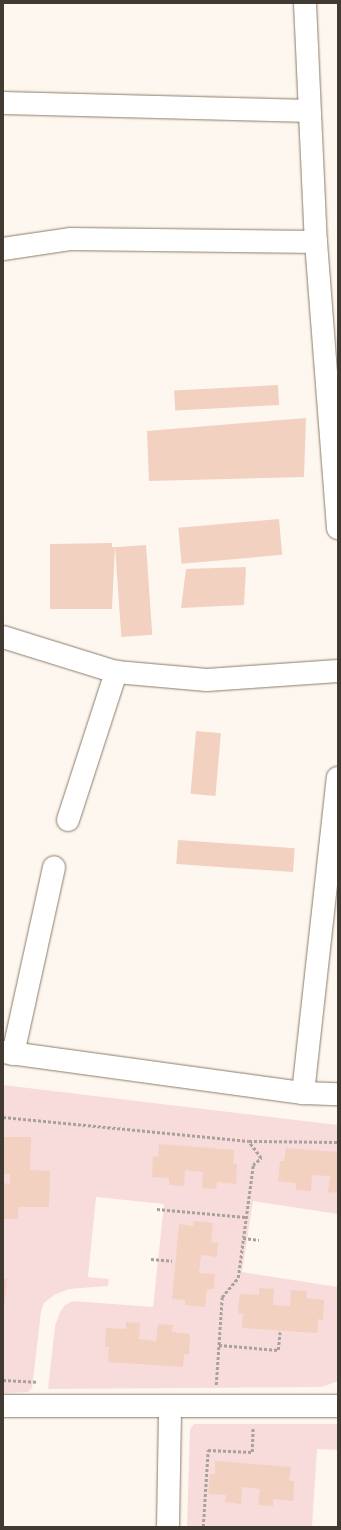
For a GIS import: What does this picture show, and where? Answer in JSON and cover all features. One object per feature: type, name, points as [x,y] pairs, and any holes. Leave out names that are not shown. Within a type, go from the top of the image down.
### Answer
[{"type":"street","points":[[305,3],[308,111],[316,242],[331,362],[338,528]]},
{"type":"street","points":[[3,103],[308,111]]},
{"type":"street","points":[[3,249],[70,239],[316,242]]},
{"type":"street","points":[[3,637],[116,672],[207,680],[338,671]]},
{"type":"street","points":[[68,820],[116,672]]},
{"type":"street","points":[[303,1093],[333,865],[338,778]]},
{"type":"street","points":[[54,867],[8,1053],[303,1093],[338,1094]]},
{"type":"street","points":[[3,1406],[338,1406]]},
{"type":"street","points":[[168,1527],[170,1407]]},
{"type":"path","points":[[3,1117],[249,1141],[338,1142]]},
{"type":"path","points":[[215,1406],[222,1297],[238,1278],[254,1166],[261,1158],[249,1141]]},
{"type":"path","points":[[156,1209],[246,1217]]},
{"type":"path","points":[[243,1238],[259,1240]]},
{"type":"path","points":[[151,1259],[172,1261]]},
{"type":"path","points":[[219,1345],[278,1350],[280,1332]]},
{"type":"path","points":[[3,1380],[38,1382]]},
{"type":"path","points":[[203,1527],[208,1450],[252,1452]]},
{"type":"shaded area","points":[[3,1085],[338,1125],[338,1214],[253,1201],[242,1272],[338,1287],[338,1381],[322,1387],[48,1389],[55,1326],[60,1312],[65,1305],[73,1301],[153,1307],[164,1204],[96,1197],[88,1277],[109,1279],[108,1286],[69,1289],[54,1295],[44,1303],[41,1312],[32,1388],[28,1392],[3,1393]]},
{"type":"shaded area","points":[[194,1424],[338,1424],[338,1450],[317,1449],[312,1527],[187,1527],[190,1429]]},
{"type":"building","points":[[278,385],[279,405],[175,410],[174,390]]},
{"type":"building","points":[[306,418],[304,477],[149,481],[147,431]]},
{"type":"building","points":[[279,519],[282,555],[182,564],[178,528]]},
{"type":"building","points":[[112,543],[112,547],[115,547],[112,609],[50,609],[50,544]]},
{"type":"building","points":[[146,545],[152,635],[121,637],[115,547]]},
{"type":"building","points":[[246,567],[244,605],[181,608],[186,569]]},
{"type":"building","points":[[196,731],[221,733],[215,796],[191,794]]},
{"type":"building","points":[[178,840],[295,848],[293,872],[176,864]]},
{"type":"building","points":[[3,1137],[31,1137],[30,1170],[50,1171],[49,1207],[18,1207],[18,1219],[3,1219],[3,1183],[10,1184],[10,1174],[3,1174]]},
{"type":"building","points":[[159,1144],[234,1150],[233,1164],[237,1164],[236,1184],[217,1182],[216,1189],[202,1188],[203,1172],[185,1170],[184,1186],[169,1185],[169,1178],[152,1177],[153,1156],[158,1157]]},
{"type":"building","points":[[286,1148],[338,1152],[338,1193],[328,1192],[330,1176],[312,1175],[311,1191],[296,1190],[296,1183],[278,1181],[280,1161],[284,1161]]},
{"type":"building","points":[[194,1221],[213,1223],[211,1242],[218,1243],[217,1257],[201,1255],[199,1273],[215,1274],[214,1289],[207,1289],[205,1307],[185,1305],[185,1300],[172,1299],[179,1224],[193,1226]]},
{"type":"building","points":[[3,1279],[7,1279],[4,1308],[3,1307]]},
{"type":"building","points":[[259,1288],[274,1289],[273,1305],[290,1306],[291,1290],[307,1291],[306,1298],[324,1300],[323,1320],[318,1319],[317,1333],[242,1328],[243,1314],[238,1313],[240,1294],[259,1295]]},
{"type":"building","points":[[126,1322],[140,1323],[139,1339],[156,1341],[158,1324],[173,1325],[172,1332],[190,1334],[189,1354],[184,1354],[183,1367],[108,1362],[109,1347],[105,1347],[106,1328],[126,1329]]},
{"type":"building","points":[[215,1461],[291,1467],[289,1481],[294,1481],[293,1501],[273,1499],[273,1506],[258,1505],[260,1489],[242,1487],[241,1504],[225,1502],[226,1495],[208,1494],[210,1474],[215,1474]]}]
